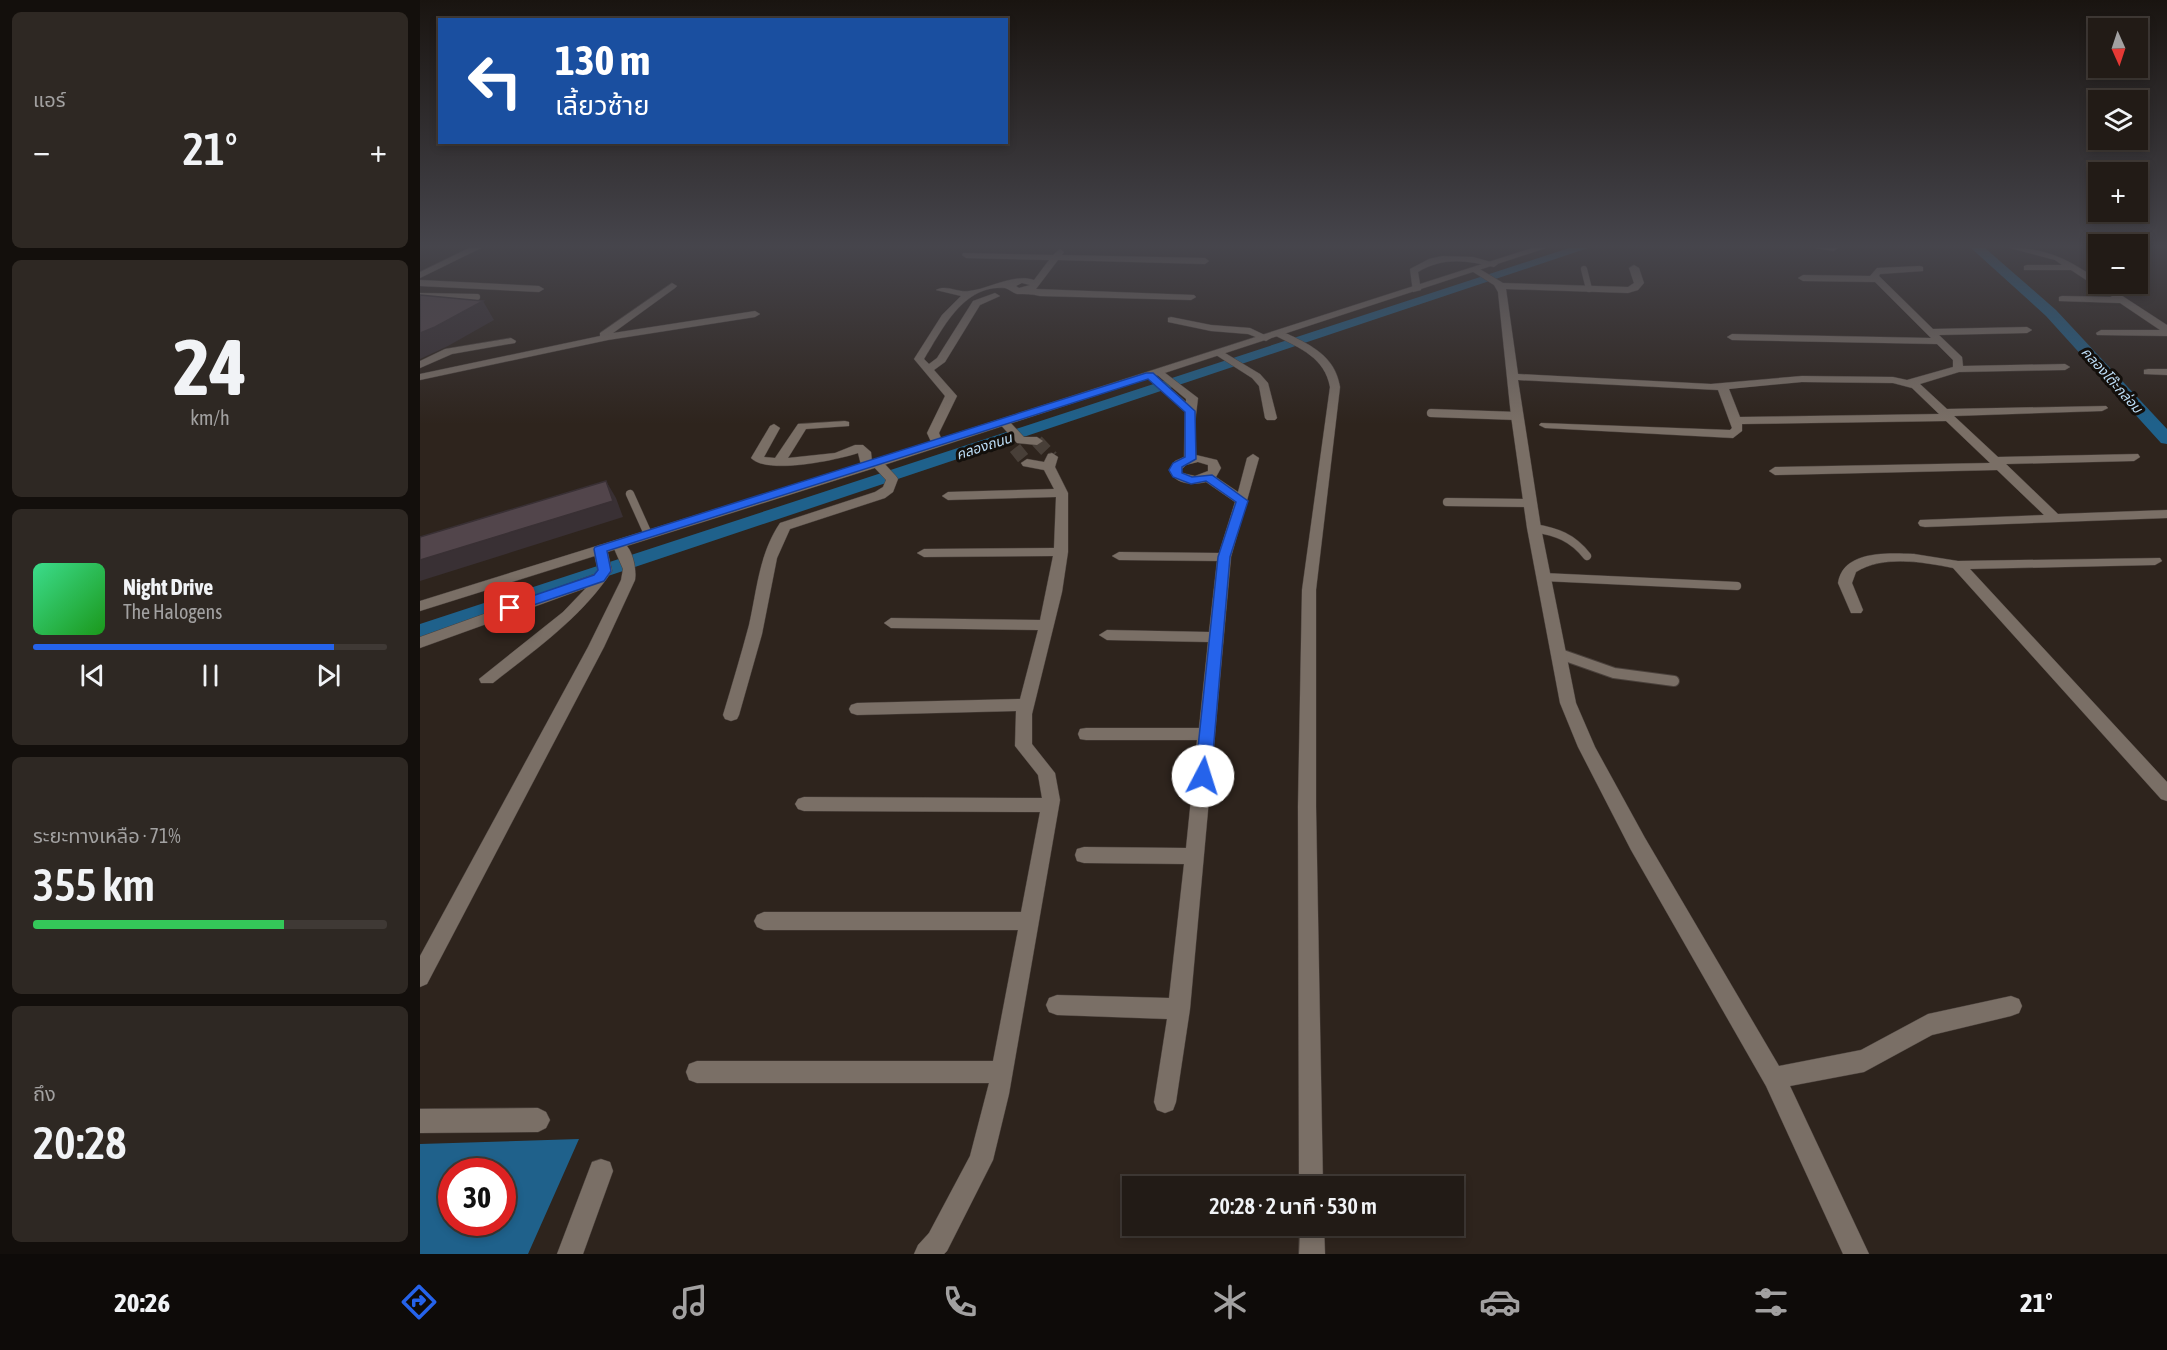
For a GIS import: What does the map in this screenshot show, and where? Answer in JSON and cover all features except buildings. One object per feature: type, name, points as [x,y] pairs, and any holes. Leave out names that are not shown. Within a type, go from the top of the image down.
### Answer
[{"type":"street","points":[[598,339],[643,307]]},
{"type":"street","points":[[937,443],[933,433],[951,396],[919,359],[953,307]]},
{"type":"street","points":[[927,370],[941,360],[974,307]]},
{"type":"street","points":[[420,606],[620,547],[648,534],[1158,376],[1266,338],[1284,335],[1368,307]]},
{"type":"street","points":[[1503,307],[1534,528],[1568,703],[1587,747],[1638,844],[1774,1078],[1857,1254]]},
{"type":"street","points":[[1905,307],[1958,359],[1958,369]]},
{"type":"street","points":[[2131,307],[2167,331]]},
{"type":"street","points":[[2151,307],[2167,317]]},
{"type":"street","points":[[420,376],[447,373],[598,339],[755,314]]},
{"type":"street","points":[[1171,320],[1211,328],[1250,331],[1266,338]]},
{"type":"street","points":[[1931,332],[2027,330]]},
{"type":"street","points":[[2101,333],[2167,331]]},
{"type":"street","points":[[1284,335],[1329,364],[1335,376],[1309,590],[1306,806],[1311,1176]]},
{"type":"street","points":[[1732,337],[1941,342]]},
{"type":"street","points":[[420,365],[449,351],[511,341]]},
{"type":"street","points":[[1222,354],[1264,385],[1270,417]]},
{"type":"street","points":[[1910,383],[1958,369],[2065,367]]},
{"type":"street","points":[[2148,372],[2167,372]]},
{"type":"street","points":[[1158,376],[1192,398],[1188,436],[1190,459]]},
{"type":"street","points":[[1158,376],[1170,394],[1190,411]]},
{"type":"street","points":[[1514,377],[1723,387],[1803,379],[1893,380],[1910,383],[1916,386],[2055,518]]},
{"type":"street","points":[[1545,425],[1727,435],[1738,429],[1723,387]]},
{"type":"street","points":[[1736,421],[2102,408]]},
{"type":"street","points":[[781,462],[782,454],[802,426],[845,424]]},
{"type":"street","points":[[1005,424],[1018,442],[1037,441]]},
{"type":"street","points":[[731,715],[757,624],[774,546],[780,532],[785,526],[880,495],[889,489],[892,479],[859,448],[837,456],[781,462],[757,458],[774,428]]},
{"type":"street","points":[[1165,1102],[1179,1009],[1224,557],[1253,458]]},
{"type":"street","points":[[1775,471],[2134,458]]},
{"type":"street","points":[[1190,459],[1207,460],[1213,463],[1215,468],[1208,477],[1191,480],[1177,475],[1175,470],[1177,465],[1190,459]]},
{"type":"street","points":[[927,1254],[938,1242],[981,1160],[1001,1072],[1050,805],[1046,773],[1023,746],[1027,705],[1047,625],[1061,552],[1062,493],[1051,462],[1027,463]]},
{"type":"street","points":[[1208,477],[1242,501]]},
{"type":"street","points":[[948,496],[1062,493]]},
{"type":"street","points":[[1924,524],[2167,514]]},
{"type":"street","points":[[420,977],[596,647],[628,580],[630,569],[620,547]]},
{"type":"street","points":[[488,679],[568,616],[591,591],[602,574],[601,552]]},
{"type":"street","points":[[924,553],[1061,552]]},
{"type":"street","points":[[1119,556],[1224,557]]},
{"type":"street","points":[[1856,610],[1845,587],[1845,579],[1850,568],[1860,561],[1927,559],[1958,565],[2155,561]]},
{"type":"street","points":[[1958,565],[2167,794]]},
{"type":"street","points":[[420,643],[602,574]]},
{"type":"street","points":[[891,623],[1047,625]]},
{"type":"street","points":[[1107,635],[1216,637]]},
{"type":"street","points":[[857,708],[1027,705]]},
{"type":"street","points":[[1086,734],[1207,734]]},
{"type":"street","points":[[804,804],[1050,805]]},
{"type":"street","points":[[1084,855],[1195,856]]},
{"type":"street","points":[[764,921],[1029,921]]},
{"type":"street","points":[[1057,1005],[1179,1009]]},
{"type":"street","points":[[1774,1078],[1864,1061],[1928,1025],[2011,1006]]},
{"type":"street","points":[[697,1072],[1001,1072]]},
{"type":"street","points":[[420,1121],[538,1120]]},
{"type":"street","points":[[570,1254],[601,1171]]},
{"type":"street","points":[[1312,1236],[1312,1254]]},
{"type":"lane","points":[[1431,413],[1517,416]]},
{"type":"lane","points":[[630,494],[648,534]]},
{"type":"lane","points":[[1448,502],[1531,503]]},
{"type":"lane","points":[[1534,528],[1565,535],[1577,542],[1587,556]]},
{"type":"lane","points":[[1543,577],[1737,586]]},
{"type":"lane","points":[[1557,653],[1586,666],[1632,678],[1674,681]]},
{"type":"water","points":[[579,1139],[528,1254],[420,1254],[420,1144]]},
{"type":"waterway","name":"คลองถนน","points":[[420,632],[1405,307]]},
{"type":"waterway","name":"คลองโต๊ะกล่อม","points":[[2044,307],[2167,439]]},
{"type":"tunnel","points":[[1037,441],[1052,457]]},
{"type":"tunnel","points":[[1015,448],[1027,463]]},
{"type":"route","points":[[510,608],[599,578],[605,571],[600,549],[1149,375],[1190,411],[1188,436],[1190,459],[1177,465],[1175,470],[1177,475],[1191,480],[1208,477],[1242,501],[1224,557],[1203,776]]}]
